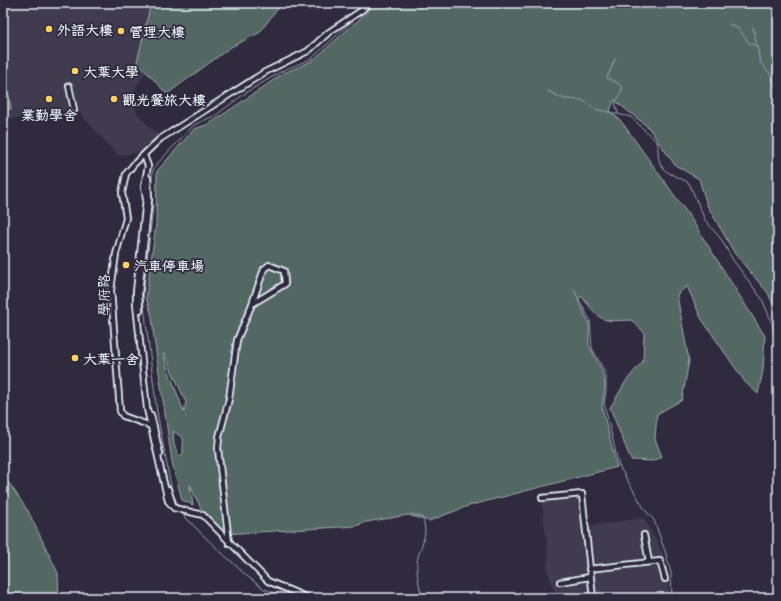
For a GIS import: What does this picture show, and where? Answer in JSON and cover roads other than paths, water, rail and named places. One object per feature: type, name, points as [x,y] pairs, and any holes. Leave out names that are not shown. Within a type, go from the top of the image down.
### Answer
[{"type":"street","name":"學府路","points":[[152,426],[123,416],[120,411],[111,290],[116,254],[126,218],[122,185],[126,174],[160,139],[265,72],[308,50],[329,32],[362,10],[369,3]]},
{"type":"street","points":[[69,86],[74,110]]},
{"type":"street","points":[[145,154],[150,165],[148,181],[149,199],[139,294],[152,426],[174,508],[203,515],[229,544],[268,581],[308,598]]},
{"type":"street","points":[[229,544],[220,468],[220,437],[229,399],[237,340],[266,266],[270,265],[284,271],[285,284],[252,304]]},
{"type":"street","points":[[542,498],[582,494],[593,598]]},
{"type":"street","points":[[644,535],[648,562]]},
{"type":"street","points":[[589,569],[648,562],[661,562],[665,579]]},
{"type":"street","points":[[560,582],[590,577]]},
{"type":"waterway","points":[[179,507],[172,492],[157,412],[143,298],[153,207],[151,186],[153,171],[155,166],[194,125],[216,115],[247,92],[284,70],[311,59],[348,25],[370,8],[372,3]]},
{"type":"waterway","points":[[729,24],[739,29],[749,43],[757,46],[760,62],[771,75],[778,91]]},
{"type":"waterway","points":[[753,27],[757,46]]},
{"type":"waterway","points":[[615,59],[607,78],[618,83],[622,87],[621,93],[615,103],[618,113]]},
{"type":"waterway","points":[[548,91],[564,99],[582,100],[595,109],[631,117],[658,143],[659,161],[662,166],[669,173],[689,183],[705,220],[721,239],[733,260],[762,299],[772,323],[778,356]]},
{"type":"waterway","points":[[574,290],[590,320],[592,348],[606,374],[606,392],[604,403],[619,466],[645,510],[654,520],[671,573],[672,598]]},
{"type":"waterway","points":[[180,512],[248,577],[264,589],[289,598]]},
{"type":"waterway","points":[[411,514],[422,517],[425,530],[417,563],[422,598]]},
{"type":"place","name":"外語大樓","points":[[49,29]]},
{"type":"place","name":"管理大樓","points":[[121,31]]},
{"type":"place","name":"大葉大學","points":[[75,71]]},
{"type":"place","name":"業勤學舍","points":[[49,99]]},
{"type":"place","name":"觀光餐旅大樓","points":[[114,99]]},
{"type":"place","name":"汽車停車場","points":[[126,265]]},
{"type":"place","name":"大葉一舍","points":[[75,358]]}]
